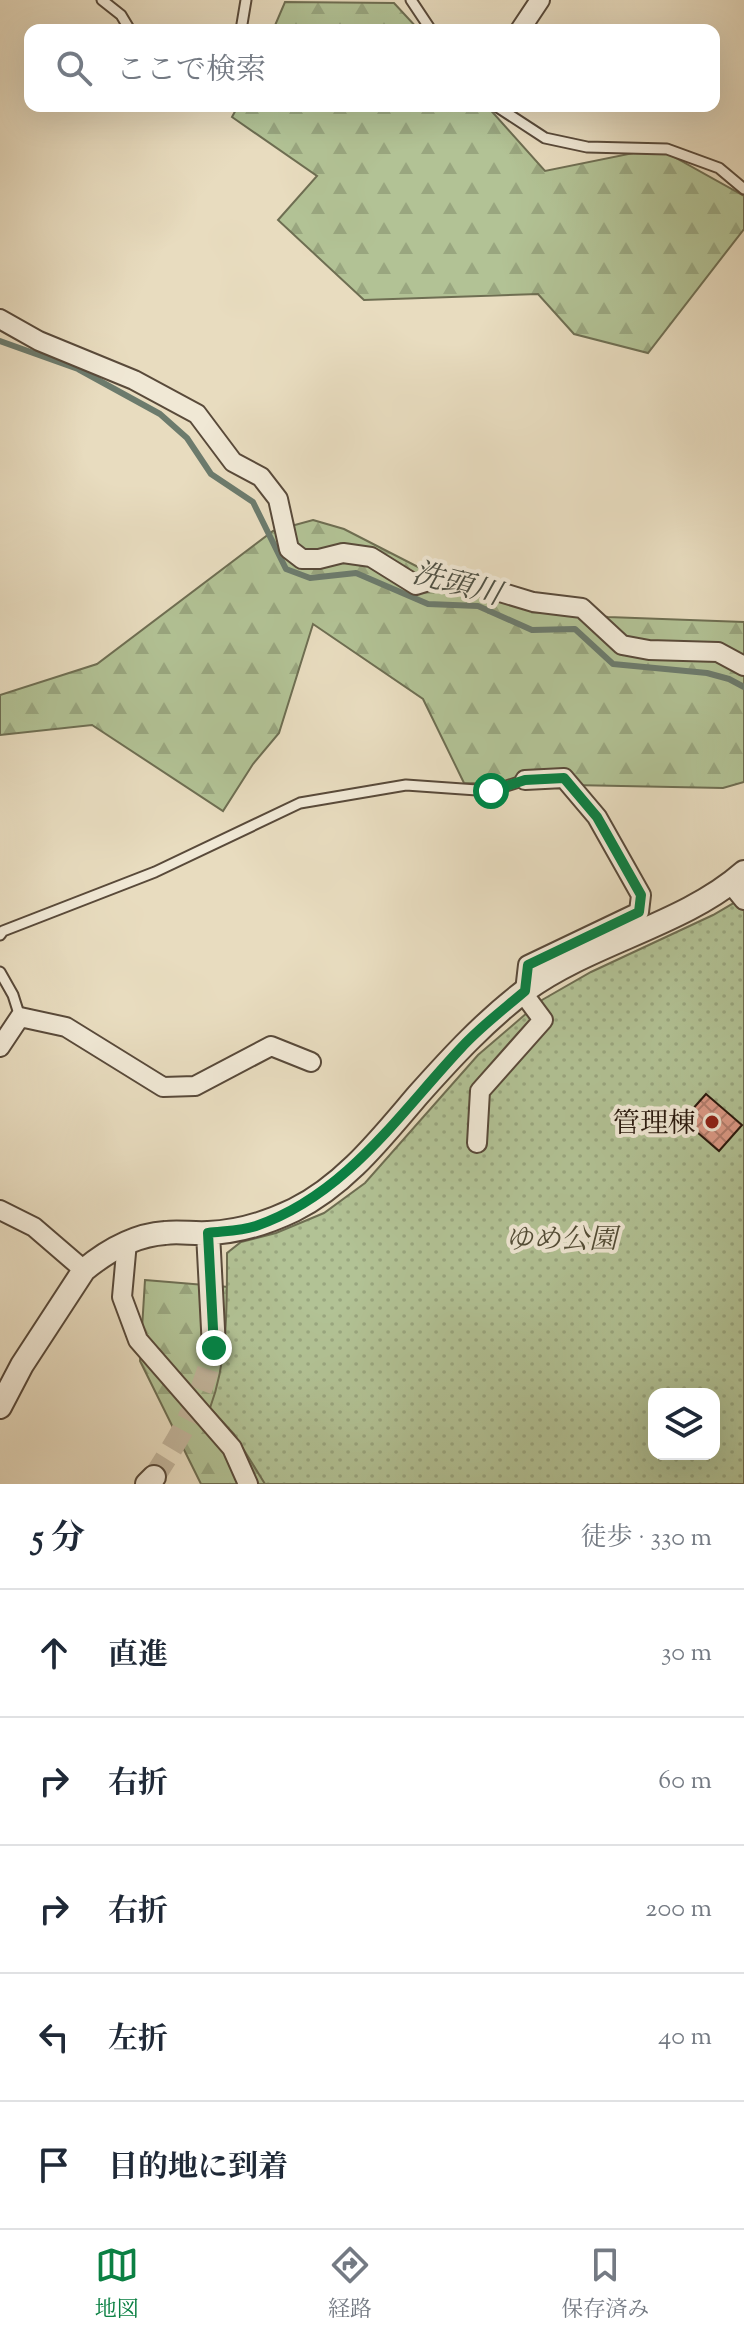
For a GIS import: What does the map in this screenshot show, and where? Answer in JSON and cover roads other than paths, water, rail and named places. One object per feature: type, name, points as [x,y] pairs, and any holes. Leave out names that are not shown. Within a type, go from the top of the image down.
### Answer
[{"type":"street","points":[[524,24],[540,0]]},
{"type":"street","points":[[0,319],[39,341],[134,380],[197,414],[233,462],[261,477],[278,499],[289,549],[302,559],[319,559],[343,553],[371,557],[416,585],[432,580],[460,580],[533,602],[582,608],[622,645],[649,650],[718,652],[744,666]]},
{"type":"street","points":[[477,1143],[480,1091],[543,1020],[524,992],[528,965],[639,912],[641,895],[597,817],[564,778],[525,780]]},
{"type":"street","points":[[0,1407],[22,1365],[84,1270],[127,1242],[164,1233],[208,1233],[254,1227],[297,1209],[333,1186],[378,1142],[464,1044],[524,992],[564,966],[740,885]]},
{"type":"street","points":[[0,1047],[20,1017],[66,1027],[163,1087],[195,1086],[271,1046],[311,1062]]},
{"type":"street","points":[[0,1210],[34,1227],[84,1270]]},
{"type":"street","points":[[208,1233],[214,1348]]},
{"type":"street","points":[[127,1242],[122,1297],[138,1340],[232,1448],[248,1484]]},
{"type":"lane","points":[[102,0],[121,15],[126,24]]},
{"type":"lane","points":[[242,24],[246,0]]},
{"type":"lane","points":[[411,0],[427,24]]},
{"type":"lane","points":[[505,112],[545,138],[587,147],[667,149],[719,168],[744,189]]},
{"type":"lane","points":[[0,935],[68,904],[155,872],[300,803],[406,785],[491,791],[525,780]]},
{"type":"lane","points":[[0,972],[13,995],[20,1017]]},
{"type":"waterway","name":"洗頭川","points":[[0,341],[78,369],[160,414],[187,438],[211,474],[253,502],[286,569],[310,578],[356,573],[428,604],[478,606],[532,630],[575,629],[613,664],[707,673],[744,687]]},
{"type":"tunnel","points":[[154,1477],[190,1415],[214,1348]]},
{"type":"place","name":"管理棟","points":[[712,1122]]},
{"type":"park label","name":"ゆめ公園","points":[[561,1238]]}]
